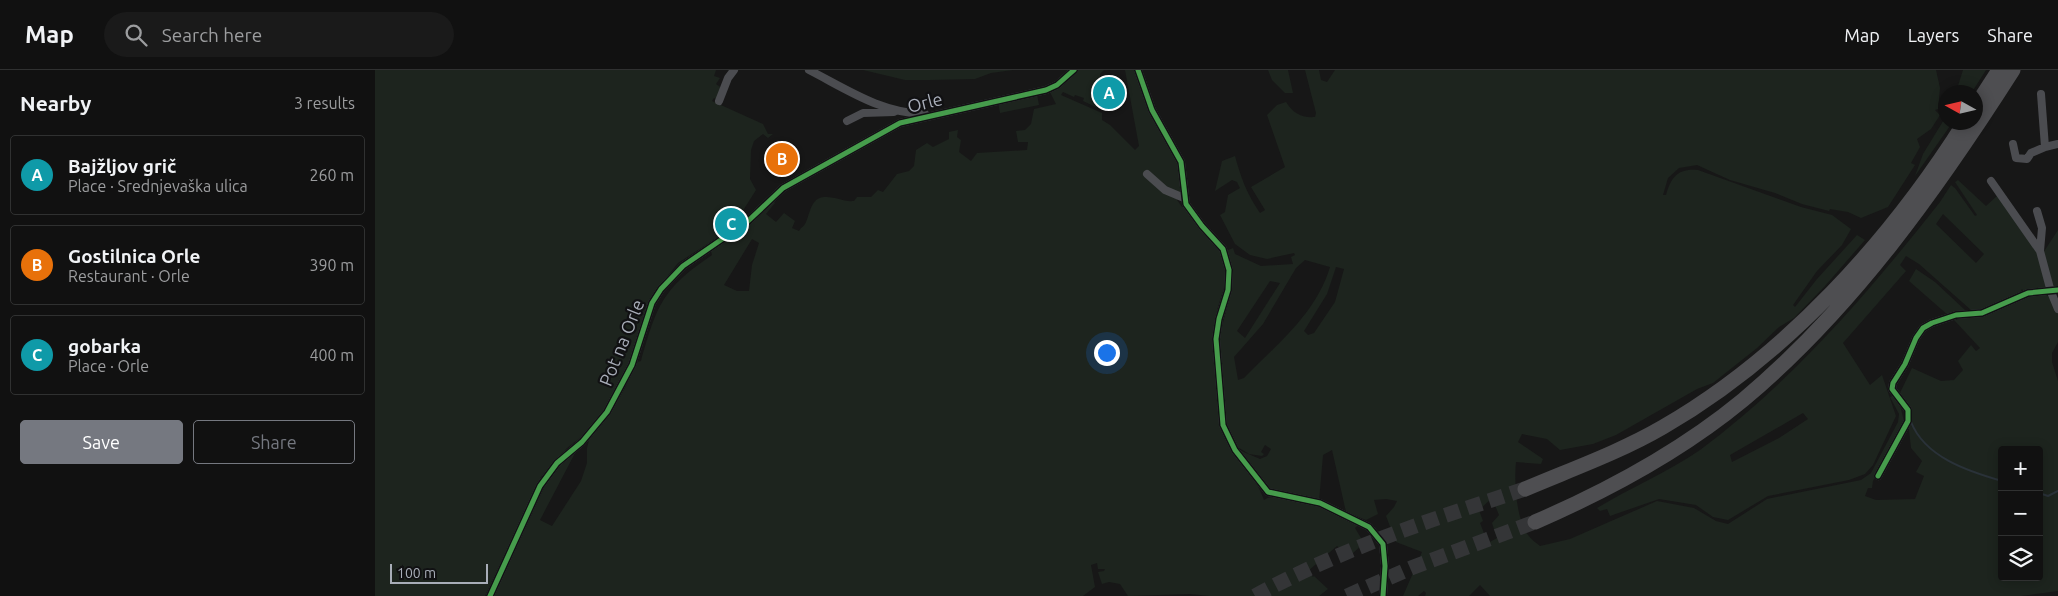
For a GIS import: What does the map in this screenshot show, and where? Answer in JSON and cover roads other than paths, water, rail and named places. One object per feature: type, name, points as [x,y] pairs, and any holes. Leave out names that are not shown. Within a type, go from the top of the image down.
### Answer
[{"type":"highway","points":[[1983,95],[1999,70]]},
{"type":"highway","points":[[1535,522],[1615,486],[1667,454],[1743,400],[1777,368],[1844,298],[1903,228],[1961,150],[2013,70]]},
{"type":"highway","points":[[1525,489],[1617,450],[1663,427],[1716,394],[1767,354],[1826,299],[1893,223],[1959,130]]},
{"type":"street","points":[[719,101],[728,78],[734,70]]},
{"type":"street","points":[[809,70],[869,102],[902,116]]},
{"type":"street","name":"Orle","points":[[847,121],[863,113],[902,116],[938,113],[1045,90],[1057,85],[1074,70]]},
{"type":"street","points":[[1138,70],[1152,110],[1181,162],[1184,198],[1192,213],[1223,248],[1229,270],[1228,290],[1219,319],[1216,339],[1223,424],[1227,436],[1268,492],[1320,503],[1369,527],[1383,544],[1385,566],[1383,596]]},
{"type":"street","points":[[2041,94],[2045,147]]},
{"type":"street","name":"Orle","points":[[719,240],[747,222],[783,188],[902,116]]},
{"type":"street","points":[[2013,144],[2016,158],[2027,158],[2031,153],[2058,144]]},
{"type":"street","points":[[1147,174],[1165,190],[1184,198]]},
{"type":"street","points":[[1991,181],[2040,251],[2055,291],[2058,309]]},
{"type":"street","points":[[2037,211],[2042,228],[2040,251]]},
{"type":"street","name":"Pot na Orle","points":[[490,596],[549,472],[582,442],[607,412],[618,394],[632,365],[647,316],[661,289],[683,266],[719,240]]},
{"type":"street","points":[[1878,476],[1908,421],[1908,410],[1892,389],[1893,383],[1923,328],[1941,318],[1982,312],[2028,293],[2055,291]]},
{"type":"waterway","points":[[1911,422],[1917,434],[1926,445],[1949,461],[1998,480]]},
{"type":"waterway","points":[[2043,494],[2048,496],[2058,491]]},
{"type":"tunnel","points":[[1255,596],[1287,579],[1354,549],[1525,489]]},
{"type":"tunnel","points":[[1347,596],[1411,568],[1535,522]]},
{"type":"place","name":"Bajžljov grič","points":[[1109,93]]},
{"type":"place","name":"Gostilnica Orle","points":[[782,159]]},
{"type":"place","name":"gobarka","points":[[731,224]]}]
